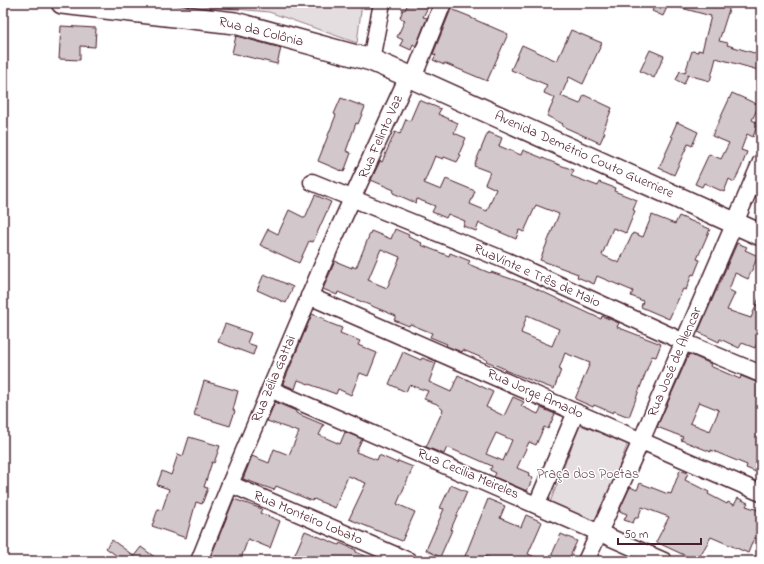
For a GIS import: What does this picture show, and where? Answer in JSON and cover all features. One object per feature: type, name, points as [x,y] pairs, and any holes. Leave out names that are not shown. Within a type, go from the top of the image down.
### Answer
[{"type":"main road","name":"Rua da Colônia","points":[[62,3],[236,23],[371,60],[410,77]]},
{"type":"main road","name":"Avenida Demétrio Couto Guerriere","points":[[410,77],[761,235]]},
{"type":"street","points":[[371,60],[382,3]]},
{"type":"street","name":"Rua Felinto Vaz","points":[[353,198],[443,3]]},
{"type":"street","name":"Rua José de Alencar","points":[[586,561],[641,441],[761,162]]},
{"type":"street","name":"RuaVinte e Três de Maio","points":[[312,182],[507,261],[684,342],[761,374]]},
{"type":"street","name":"Rua Zélia Gattai","points":[[199,561],[309,296],[353,198]]},
{"type":"street","name":"Rua Jorge Amado","points":[[309,296],[761,493]]},
{"type":"street","name":"Rua Cecilia Meireles","points":[[270,388],[664,561]]},
{"type":"street","points":[[537,504],[576,412]]},
{"type":"street","name":"Rua Monteiro Lobato","points":[[230,484],[409,561]]},
{"type":"green space","points":[[169,3],[362,3],[357,43],[269,12]]},
{"type":"green space","name":"Praça dos Poetas","points":[[580,425],[628,443],[597,524],[549,505]]},
{"type":"building","points":[[408,3],[430,3],[423,17],[427,18],[416,46],[413,44],[411,50],[400,45],[403,40],[397,37],[405,20],[400,18],[403,9],[405,10]]},
{"type":"building","points":[[656,3],[669,3],[663,16],[652,11]]},
{"type":"building","points":[[675,3],[731,3],[719,41],[728,43],[727,45],[761,55],[758,70],[716,58],[710,81],[688,75],[684,84],[676,80],[680,71],[685,73],[692,51],[702,51],[711,16],[674,6]]},
{"type":"building","points":[[451,9],[508,34],[487,81],[433,60],[436,55],[433,54]]},
{"type":"building","points":[[61,26],[96,28],[95,47],[80,46],[80,60],[59,59]]},
{"type":"building","points":[[571,30],[602,43],[583,84],[569,77],[561,96],[580,104],[584,95],[612,108],[600,143],[562,126],[563,124],[547,116],[555,98],[544,93],[547,85],[511,70],[522,45],[557,61]]},
{"type":"building","points":[[236,36],[281,48],[277,64],[232,53]]},
{"type":"building","points":[[650,50],[664,56],[654,78],[640,71]]},
{"type":"building","points":[[732,93],[759,105],[752,120],[758,123],[753,137],[747,134],[741,150],[747,152],[741,168],[734,182],[729,179],[724,192],[704,183],[702,187],[695,184],[709,154],[721,159],[729,143],[712,136]]},
{"type":"building","points":[[341,98],[365,107],[358,124],[356,123],[346,151],[351,153],[344,172],[318,161]]},
{"type":"building","points":[[419,100],[441,109],[438,114],[458,123],[454,133],[466,138],[459,154],[461,155],[457,162],[444,157],[443,159],[435,156],[424,183],[441,190],[446,179],[475,191],[470,204],[487,211],[496,189],[485,184],[490,172],[474,166],[488,132],[502,138],[499,146],[521,155],[523,150],[574,170],[571,176],[598,186],[599,182],[615,188],[614,191],[637,200],[633,210],[635,211],[626,233],[613,228],[602,255],[619,263],[633,233],[643,237],[652,215],[675,224],[679,216],[710,229],[697,259],[700,260],[694,275],[692,274],[686,290],[683,289],[669,319],[641,307],[643,301],[631,296],[633,291],[597,276],[594,284],[577,277],[578,274],[540,260],[559,214],[536,205],[524,232],[519,230],[516,239],[479,223],[476,231],[463,226],[465,221],[448,214],[446,218],[432,212],[435,206],[417,199],[416,203],[393,193],[394,190],[371,180],[380,161],[382,162],[395,132],[400,134],[406,119],[410,121]]},
{"type":"building","points":[[677,122],[698,132],[692,146],[688,144],[674,175],[659,168],[673,137],[671,136]]},
{"type":"building","points":[[315,195],[331,202],[313,242],[309,241],[299,263],[260,245],[268,229],[278,234],[289,210],[305,218]]},
{"type":"building","points":[[395,229],[422,243],[421,245],[449,256],[450,253],[470,261],[468,264],[490,273],[491,272],[526,284],[601,319],[602,316],[619,323],[617,327],[661,344],[656,357],[652,356],[629,417],[614,411],[613,413],[594,405],[593,407],[575,399],[590,363],[565,353],[554,389],[504,370],[505,369],[486,361],[487,360],[463,350],[462,352],[446,346],[447,344],[430,337],[432,333],[410,324],[409,326],[394,320],[396,316],[338,292],[337,295],[323,289],[335,261],[352,268],[352,266],[356,268],[371,231],[391,239]],"holes":[[[381,249],[400,257],[387,288],[368,280]],[[527,315],[559,329],[552,346],[521,333]]]},
{"type":"building","points":[[737,243],[747,247],[745,250],[758,256],[748,279],[735,273],[729,290],[735,293],[727,310],[751,318],[761,293],[761,333],[755,348],[742,343],[739,348],[720,339],[719,342],[698,332]]},
{"type":"building","points":[[264,274],[293,287],[286,303],[257,290]]},
{"type":"building","points":[[312,314],[325,319],[324,321],[342,328],[340,333],[360,341],[358,345],[377,353],[368,376],[360,373],[351,395],[338,389],[336,394],[298,380],[295,389],[283,384]]},
{"type":"building","points":[[225,324],[251,333],[247,343],[256,346],[253,355],[218,342]]},
{"type":"building","points":[[403,352],[421,360],[422,358],[436,363],[429,382],[451,392],[458,375],[493,392],[486,407],[504,416],[513,397],[524,402],[521,406],[538,414],[541,408],[555,414],[548,429],[544,427],[536,445],[529,442],[517,468],[529,473],[528,476],[533,478],[527,491],[494,477],[496,473],[490,470],[492,466],[465,454],[447,447],[444,454],[426,447],[443,410],[437,404],[424,399],[428,391],[409,385],[406,392],[389,384]],"holes":[[[496,433],[512,440],[503,461],[486,454]]]},
{"type":"building","points":[[689,354],[711,364],[710,366],[740,379],[741,376],[761,384],[761,474],[746,468],[747,465],[711,450],[711,452],[681,440],[683,437],[657,427]],"holes":[[[699,402],[719,410],[710,431],[690,423]]]},
{"type":"building","points":[[204,381],[238,391],[233,410],[235,411],[230,426],[194,415]]},
{"type":"building","points":[[275,402],[324,425],[319,435],[340,444],[345,432],[362,439],[356,452],[377,460],[379,455],[397,463],[398,461],[413,467],[397,504],[415,512],[402,541],[349,519],[366,483],[348,476],[335,508],[314,499],[312,501],[276,486],[274,490],[243,479],[252,456],[269,463],[274,449],[289,455],[299,432],[267,421]]},
{"type":"building","points":[[189,437],[220,446],[214,463],[212,462],[204,487],[208,488],[202,504],[196,502],[186,538],[152,526],[158,509],[162,510],[169,489],[157,485],[162,471],[171,475],[178,454],[183,456]]},
{"type":"building","points":[[680,470],[688,473],[685,480],[709,492],[708,494],[727,504],[728,502],[734,505],[738,498],[748,503],[746,506],[761,511],[761,530],[757,539],[754,538],[748,553],[711,537],[697,561],[656,542],[669,517],[642,507],[638,518],[635,518],[633,523],[624,520],[627,514],[619,511],[630,487],[637,490],[640,483],[671,494]]},
{"type":"building","points":[[451,485],[467,492],[440,557],[426,550],[444,509],[440,508]]},
{"type":"building","points":[[234,499],[262,509],[260,513],[280,521],[270,548],[248,539],[240,561],[209,561]]},
{"type":"building","points":[[488,499],[505,506],[500,518],[521,527],[526,515],[542,522],[528,554],[544,561],[497,561],[485,556],[482,561],[463,561]]},
{"type":"building","points":[[305,531],[339,545],[340,543],[377,561],[292,561]]},
{"type":"building","points":[[561,534],[577,541],[568,561],[549,561]]},
{"type":"building","points":[[112,540],[134,556],[141,547],[160,561],[124,561],[106,548]]}]
